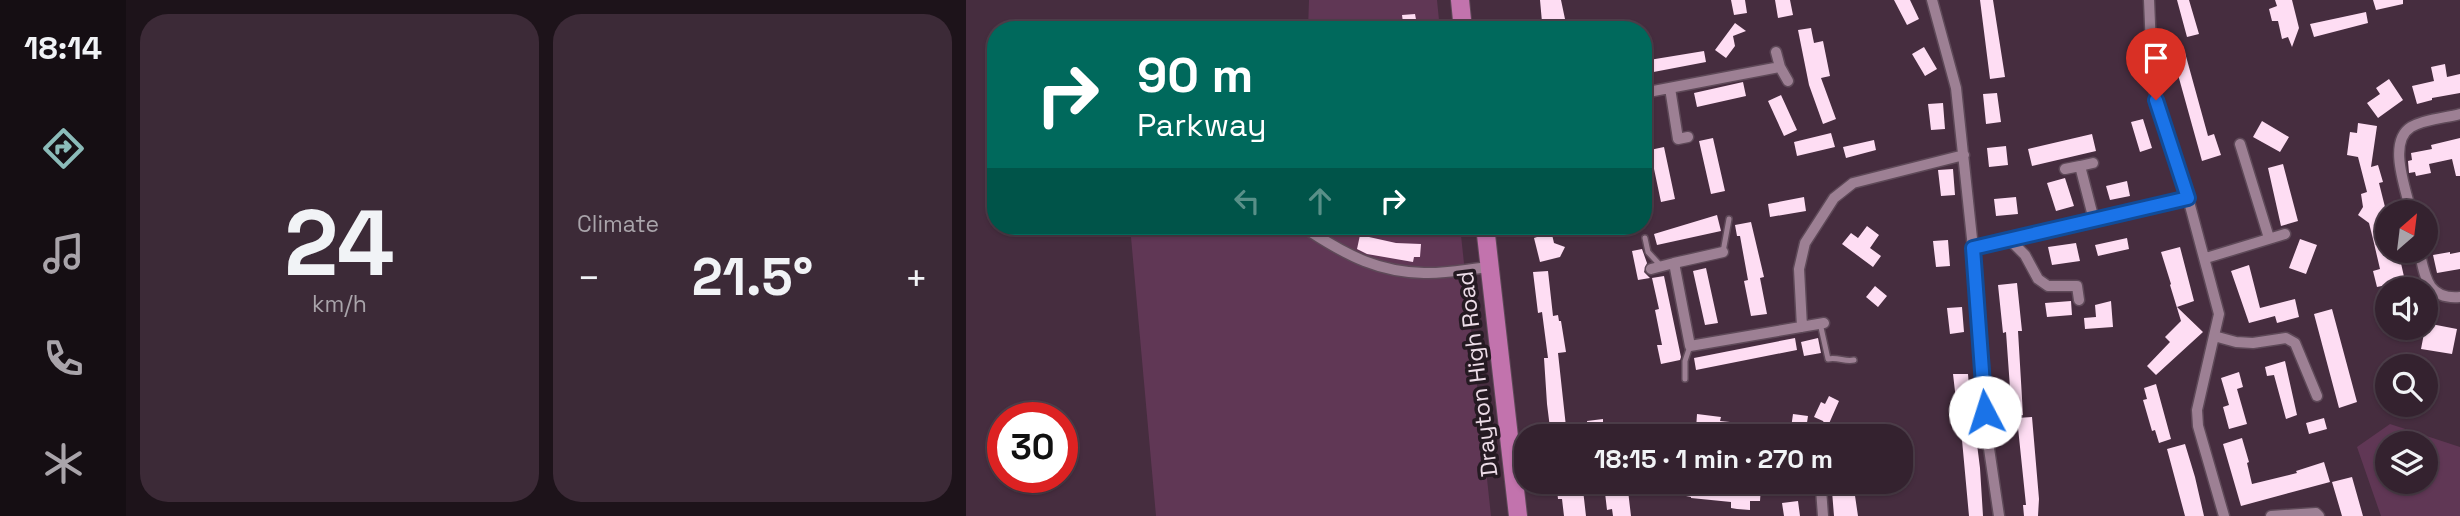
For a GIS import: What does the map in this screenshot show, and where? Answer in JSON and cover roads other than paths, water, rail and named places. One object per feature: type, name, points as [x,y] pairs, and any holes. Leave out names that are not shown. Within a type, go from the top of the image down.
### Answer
[{"type":"main road","points":[[1461,0],[1462,21]]},
{"type":"main road","name":"Drayton High Road","points":[[1486,235],[1514,432]]},
{"type":"main road","name":"Drayton High Road","points":[[1518,516],[1519,494]]},
{"type":"street","points":[[1932,0],[1956,88],[1973,248],[1987,435],[1999,516]]},
{"type":"street","points":[[2149,0],[2156,100],[2206,258],[2219,314],[2197,410],[2198,426],[2224,516]]},
{"type":"street","points":[[1776,52],[1788,81]]},
{"type":"street","points":[[1652,91],[1780,67]]},
{"type":"street","points":[[1670,88],[1678,139]]},
{"type":"street","points":[[2408,200],[2398,153],[2401,136],[2417,124],[2460,114]]},
{"type":"street","points":[[2240,144],[2269,238]]},
{"type":"street","points":[[1802,327],[1799,269],[1805,243],[1834,198],[1853,184],[1964,155]]},
{"type":"street","points":[[2065,169],[2093,163]]},
{"type":"street","points":[[2080,166],[2094,220]]},
{"type":"street","points":[[1973,248],[2188,198]]},
{"type":"street","points":[[2206,258],[2285,234]]},
{"type":"street","points":[[1320,235],[1344,253],[1373,266],[1424,273],[1490,267]]},
{"type":"street","points":[[2010,240],[2025,254],[2038,279],[2049,286],[2077,286],[2079,300]]},
{"type":"street","points":[[1656,267],[1723,252]]},
{"type":"street","points":[[1674,263],[1690,346],[1822,323]]},
{"type":"street","points":[[2422,263],[2426,281],[2431,288],[2448,297],[2460,297]]},
{"type":"street","points":[[2214,336],[2253,343],[2286,338],[2295,343],[2317,396]]},
{"type":"street","points":[[1821,494],[1823,516]]},
{"type":"street","points":[[2271,516],[2318,511]]},
{"type":"lane","points":[[1723,252],[1729,219]]},
{"type":"lane","points":[[1645,238],[1648,252],[1656,267]]},
{"type":"lane","points":[[1822,323],[1828,359],[1837,357],[1854,360]]},
{"type":"lane","points":[[1685,379],[1685,361],[1690,346]]}]
